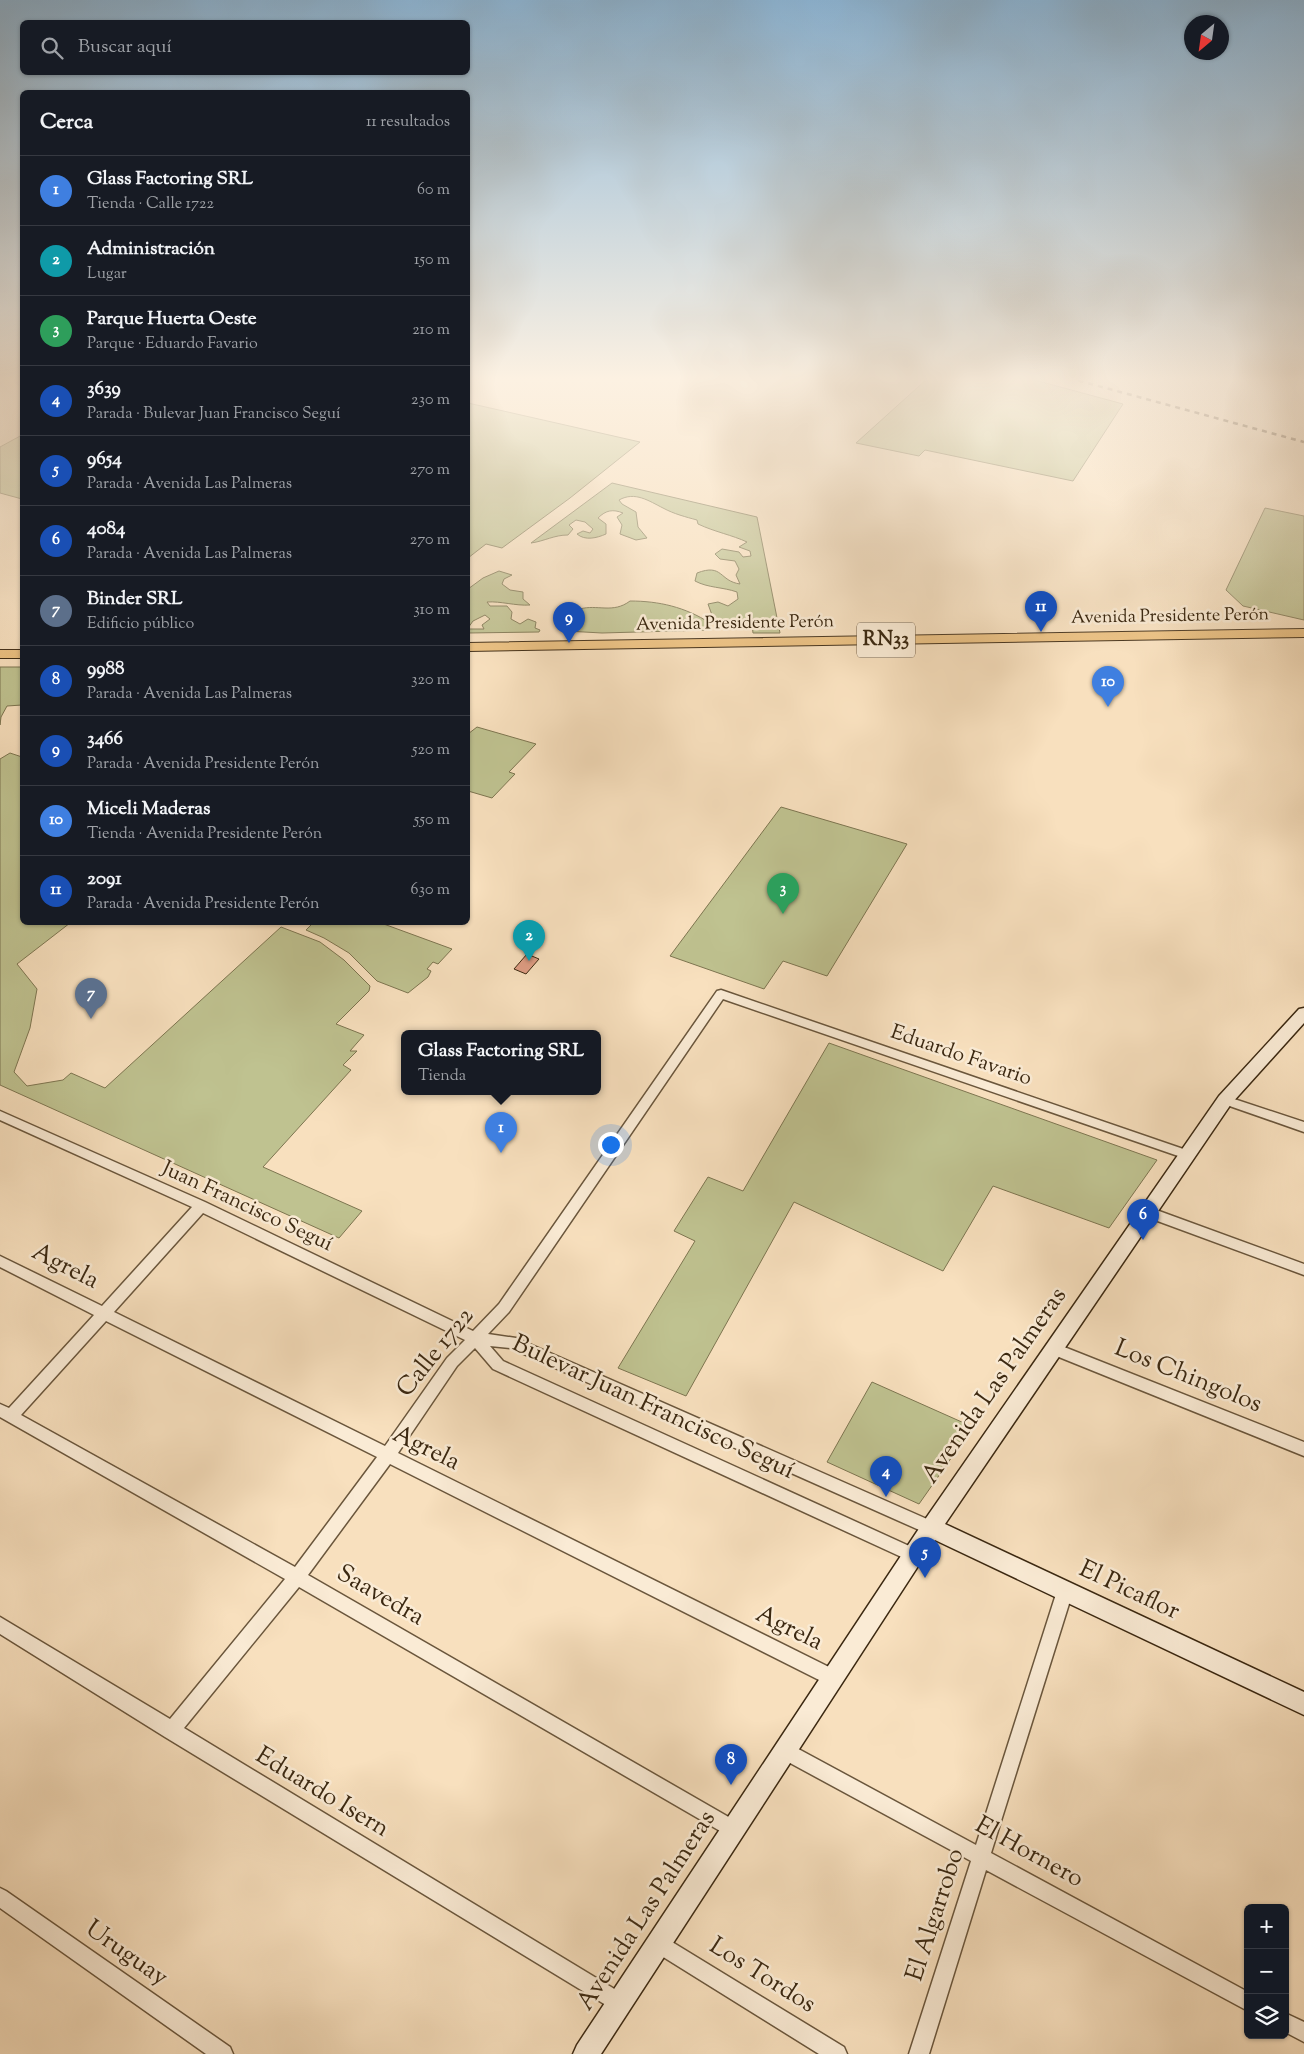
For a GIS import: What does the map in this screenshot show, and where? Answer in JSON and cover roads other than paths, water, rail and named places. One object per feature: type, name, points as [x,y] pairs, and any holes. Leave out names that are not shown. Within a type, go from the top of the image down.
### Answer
[{"type":"main road","name":"Avenida Presidente Perón","points":[[470,647],[1304,633]]},
{"type":"main road","name":"Avenida Presidente Perón","points":[[470,654],[1304,642]]},
{"type":"main road","points":[[0,654],[20,654]]},
{"type":"main road","points":[[0,661],[20,660]]},
{"type":"main road","name":"Avenida Las Palmeras","points":[[586,2054],[931,1528],[1225,1100],[1304,1013]]},
{"type":"main road","name":"El Picaflor","points":[[931,1528],[1304,1704]]},
{"type":"street","name":"Eduardo Favario","points":[[721,994],[1188,1155]]},
{"type":"street","name":"Calle 1722","points":[[171,1730],[297,1577],[387,1456],[452,1362],[504,1308],[721,994]]},
{"type":"street","points":[[1225,1100],[1304,1127]]},
{"type":"street","name":"Juan Francisco Seguí","points":[[0,1115],[201,1206],[475,1338]]},
{"type":"street","points":[[6,1413],[103,1313],[201,1206]]},
{"type":"street","points":[[1148,1212],[1304,1270]]},
{"type":"street","name":"Agrela","points":[[0,1261],[832,1678]]},
{"type":"street","name":"Bulevar Juan Francisco Seguí","points":[[475,1338],[511,1342],[931,1528]]},
{"type":"street","name":"Bulevar Juan Francisco Seguí","points":[[475,1338],[498,1366],[913,1555]]},
{"type":"street","name":"Los Chingolos","points":[[1054,1349],[1304,1449]]},
{"type":"street","name":"Saavedra","points":[[6,1413],[297,1577],[733,1829]]},
{"type":"street","name":"El Algarrobo","points":[[919,2054],[1065,1591]]},
{"type":"street","name":"Eduardo Isern","points":[[0,1625],[619,2003]]},
{"type":"street","name":"El Hornero","points":[[785,1750],[1244,2000]]},
{"type":"street","name":"Uruguay","points":[[0,1897],[222,2054]]},
{"type":"street","name":"Los Tordos","points":[[659,1942],[838,2054]]},
{"type":"street","points":[[1289,2024],[1304,2032]]},
{"type":"place","name":"2091","points":[[1041,632]]},
{"type":"place","name":"3466","points":[[569,643]]},
{"type":"place","name":"Miceli Maderas","points":[[1108,707]]},
{"type":"place","name":"Parque Huerta Oeste","points":[[783,914]]},
{"type":"place","name":"Administración","points":[[529,961]]},
{"type":"place","name":"Binder SRL","points":[[91,1019]]},
{"type":"place","name":"Glass Factoring SRL","points":[[501,1153]]},
{"type":"place","name":"4084","points":[[1143,1240]]},
{"type":"place","name":"3639","points":[[886,1497]]},
{"type":"place","name":"9654","points":[[925,1578]]},
{"type":"place","name":"9988","points":[[731,1785]]}]
